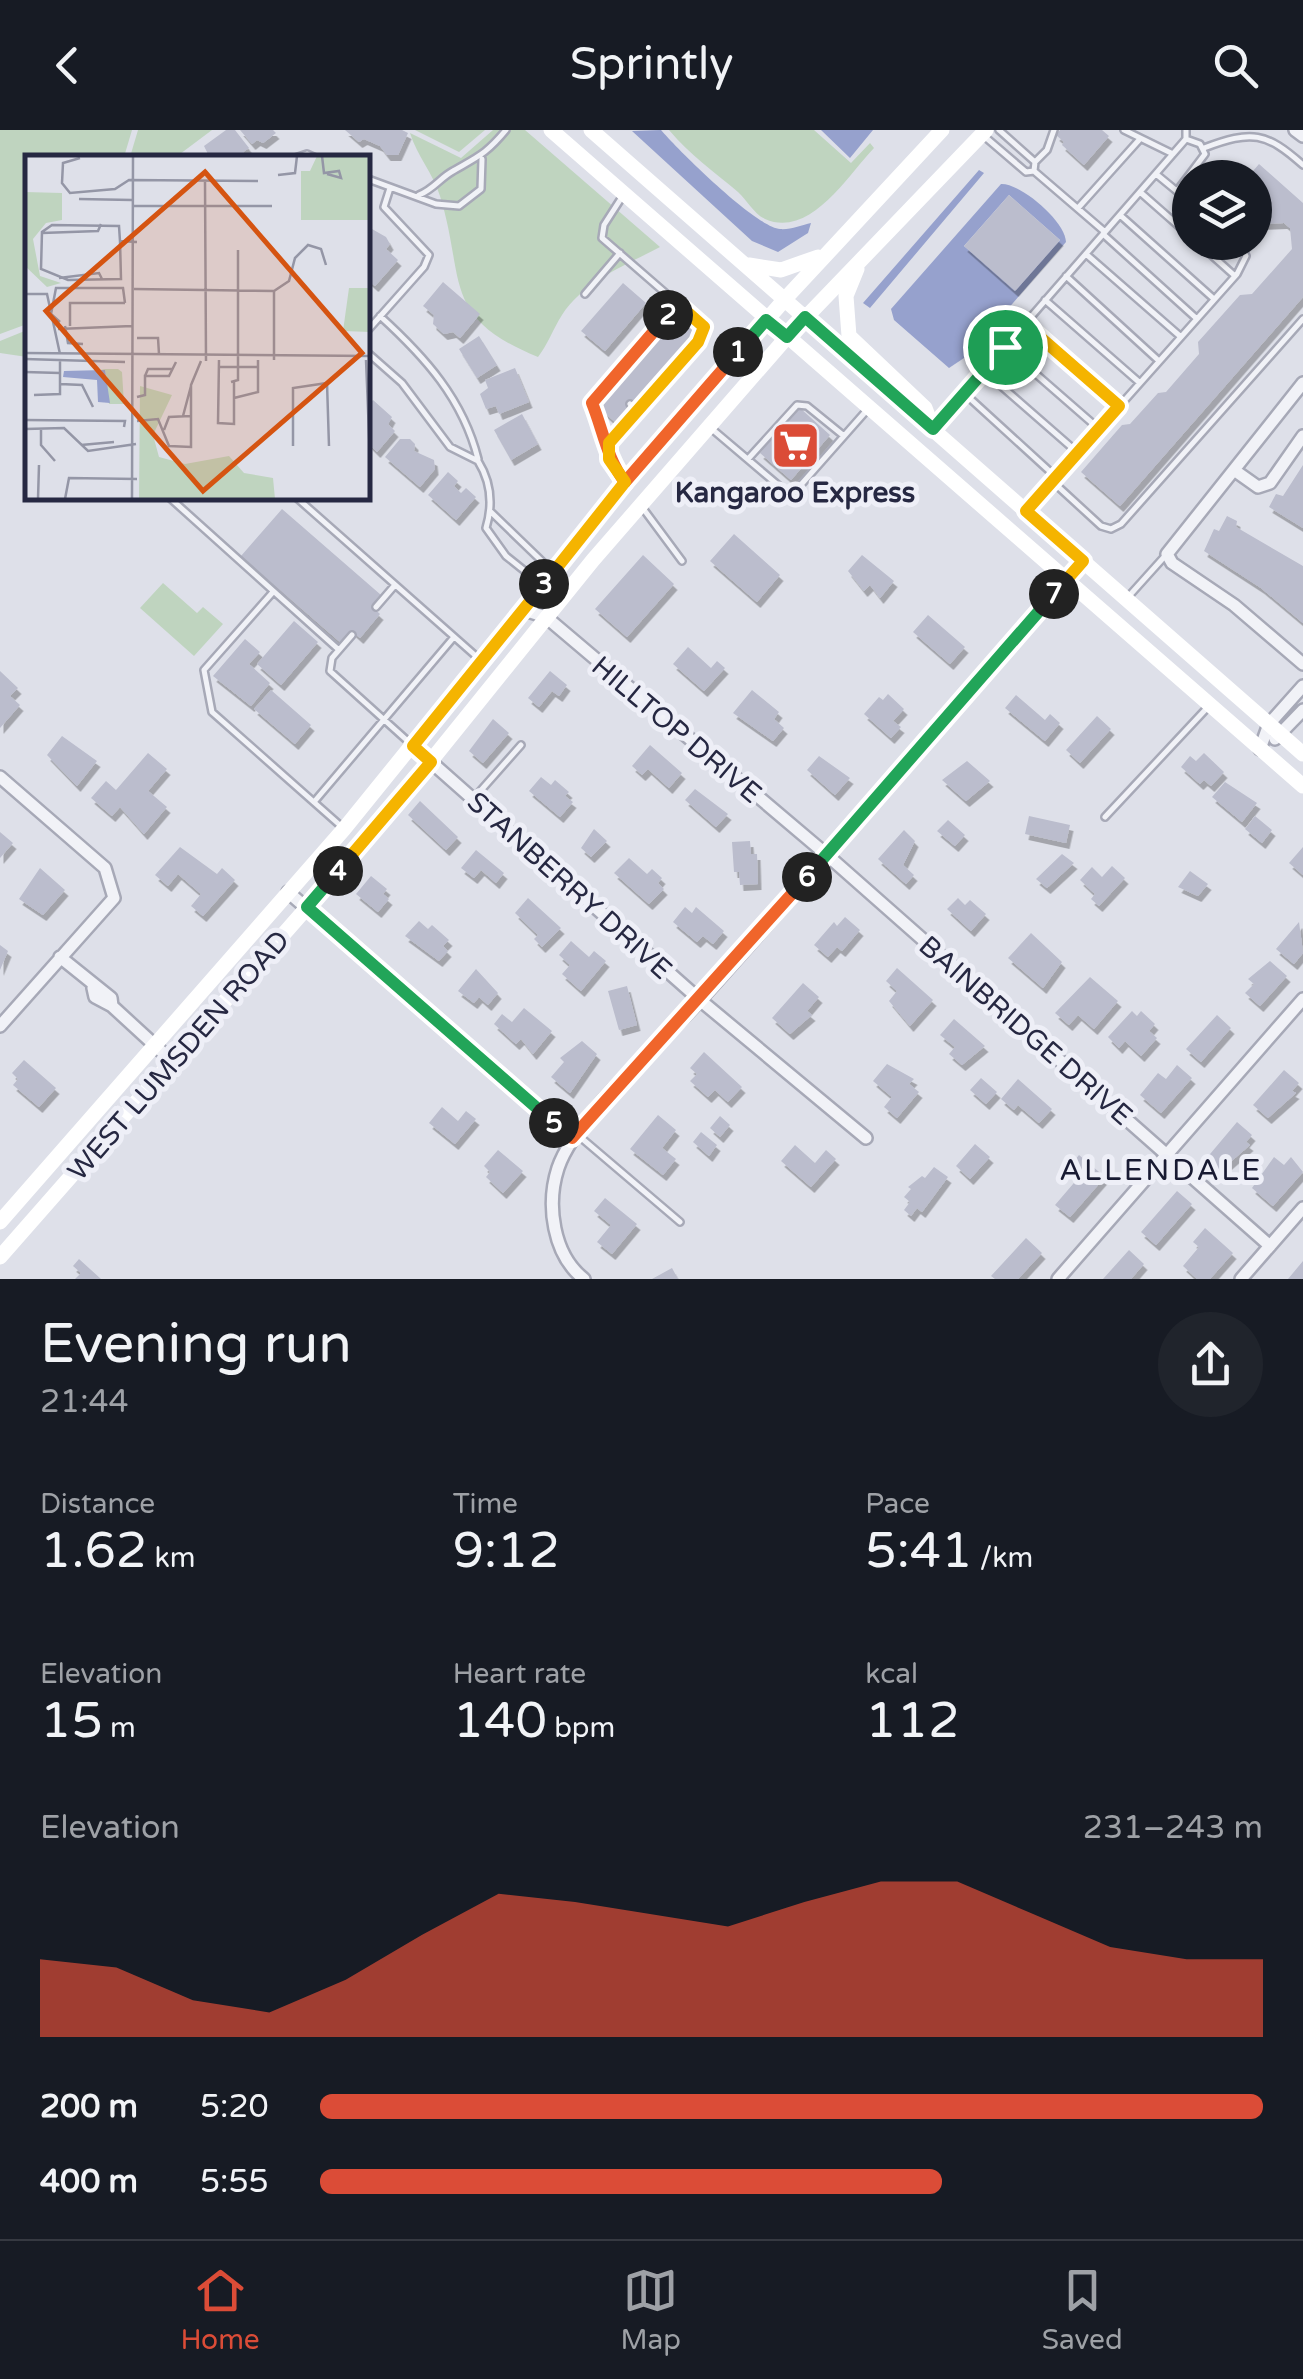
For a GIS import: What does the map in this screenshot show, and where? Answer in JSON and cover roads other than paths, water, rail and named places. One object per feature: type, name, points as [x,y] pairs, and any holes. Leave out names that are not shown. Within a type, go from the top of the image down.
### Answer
[{"type":"main road","points":[[551,130],[1303,786]]},
{"type":"main road","points":[[591,130],[1303,754]]},
{"type":"main road","name":"WEST LUMSDEN ROAD","points":[[0,1222],[344,828],[483,662],[625,482],[766,320],[942,130]]},
{"type":"main road","name":"WEST LUMSDEN ROAD","points":[[0,1257],[307,907],[431,762],[546,617],[787,337],[985,131]]},
{"type":"main road","points":[[744,263],[781,270],[830,250]]},
{"type":"main road","points":[[863,257],[846,296],[849,336],[925,408],[933,429]]},
{"type":"street","points":[[1295,130],[1303,136]]},
{"type":"street","points":[[1303,382],[1167,554],[1172,563],[1234,605],[1303,664]]},
{"type":"street","points":[[1234,470],[1258,488],[1270,483],[1303,436]]},
{"type":"street","points":[[584,1279],[566,1260],[552,1203],[558,1169],[574,1136],[700,1000],[1083,561]]},
{"type":"street","name":"HILLTOP DRIVE","points":[[524,610],[546,617],[826,855]]},
{"type":"street","points":[[1260,749],[1303,686]]},
{"type":"street","points":[[1275,729],[1303,710]]},
{"type":"street","name":"STANBERRY DRIVE","points":[[413,746],[700,1000],[866,1138]]},
{"type":"street","points":[[0,777],[105,868],[114,898],[0,1026]]},
{"type":"street","name":"BAINBRIDGE DRIVE","points":[[826,855],[1270,1246]]},
{"type":"street","points":[[288,892],[574,1136]]},
{"type":"street","points":[[60,958],[93,988],[111,998],[112,1006],[173,1062]]},
{"type":"street","points":[[1058,1279],[1303,998]]},
{"type":"street","points":[[1241,1279],[1303,1208]]},
{"type":"lane","points":[[419,195],[434,189],[452,171],[482,159],[506,130]]},
{"type":"lane","points":[[1034,171],[1034,162],[1047,150],[1054,130]]},
{"type":"lane","points":[[1124,130],[1173,154]]},
{"type":"lane","points":[[933,429],[1186,140],[1186,130]]},
{"type":"lane","points":[[985,131],[1034,162]]},
{"type":"lane","points":[[985,131],[1026,172],[1034,171],[1078,208],[1197,319]]},
{"type":"lane","points":[[1198,160],[1205,151],[1229,139],[1258,136],[1274,139],[1303,166]]},
{"type":"lane","points":[[1078,208],[1139,140]]},
{"type":"lane","points":[[1186,140],[1205,151]]},
{"type":"lane","points":[[370,179],[448,207],[470,200],[483,183],[482,159]]},
{"type":"lane","points":[[1156,174],[1172,188]]},
{"type":"lane","points":[[370,328],[424,267],[428,255],[384,207],[390,188]]},
{"type":"lane","points":[[1140,192],[1172,220]]},
{"type":"lane","points":[[609,443],[698,342],[704,327],[602,238],[604,224],[624,194]]},
{"type":"lane","points":[[1120,215],[1214,299]]},
{"type":"lane","points":[[585,294],[620,254]]},
{"type":"lane","points":[[1086,254],[1181,337]]},
{"type":"lane","points":[[1217,260],[1235,276]]},
{"type":"lane","points":[[1026,511],[1235,276],[1244,260]]},
{"type":"lane","points":[[1066,276],[1160,361]]},
{"type":"lane","points":[[1046,300],[1140,383]]},
{"type":"lane","points":[[625,482],[609,459],[609,443],[592,403],[670,318],[678,304]]},
{"type":"lane","points":[[380,316],[435,370],[471,432],[489,488],[491,512],[486,528],[494,544],[543,586]]},
{"type":"lane","points":[[964,393],[1101,526],[1111,529],[1121,524],[1303,319]]},
{"type":"lane","points":[[1025,324],[1119,406]]},
{"type":"lane","points":[[690,335],[698,342]]},
{"type":"lane","points":[[680,346],[688,353]]},
{"type":"lane","points":[[1005,347],[1100,428]]},
{"type":"lane","points":[[370,354],[402,383],[450,447],[478,462]]},
{"type":"lane","points":[[670,357],[678,364]]},
{"type":"lane","points":[[661,368],[669,375]]},
{"type":"lane","points":[[984,371],[1078,453]]},
{"type":"lane","points":[[650,380],[658,387]]},
{"type":"lane","points":[[639,394],[647,400]]},
{"type":"lane","points":[[630,404],[638,411]]},
{"type":"lane","points":[[748,459],[797,405],[808,406],[844,436]]},
{"type":"lane","points":[[710,427],[791,496],[868,408]]},
{"type":"lane","points":[[621,415],[629,421]]},
{"type":"lane","points":[[172,500],[339,650]]},
{"type":"lane","points":[[299,500],[483,662]]},
{"type":"lane","points":[[641,506],[682,562]]},
{"type":"lane","points":[[491,512],[554,572]]},
{"type":"lane","points":[[1126,599],[1167,554]]},
{"type":"lane","points":[[376,607],[395,585]]},
{"type":"lane","points":[[273,592],[204,670],[212,712],[344,828]]},
{"type":"lane","points":[[352,635],[329,664],[330,671],[413,746]]},
{"type":"lane","points":[[314,802],[454,636]]},
{"type":"lane","points":[[1105,818],[1209,706]]},
{"type":"lane","points":[[473,799],[521,745]]},
{"type":"lane","points":[[574,1136],[680,1222]]},
{"type":"water","points":[[661,130],[754,216],[780,229],[811,223],[808,233],[778,252],[752,241],[632,131]]},
{"type":"water","points":[[821,130],[873,130],[850,158]]},
{"type":"water","points":[[979,170],[984,173],[870,308],[863,303]]},
{"type":"water","points":[[1001,184],[1030,197],[1051,215],[1064,234],[1066,242],[967,356],[949,368],[894,320],[891,309]],"holes":[[[1009,195],[1060,240],[1016,290],[964,246]]]},
{"type":"place","name":"Kangaroo Express","points":[[795,445]]},
{"type":"district","name":"ALLENDALE","points":[[1161,1170]]}]
